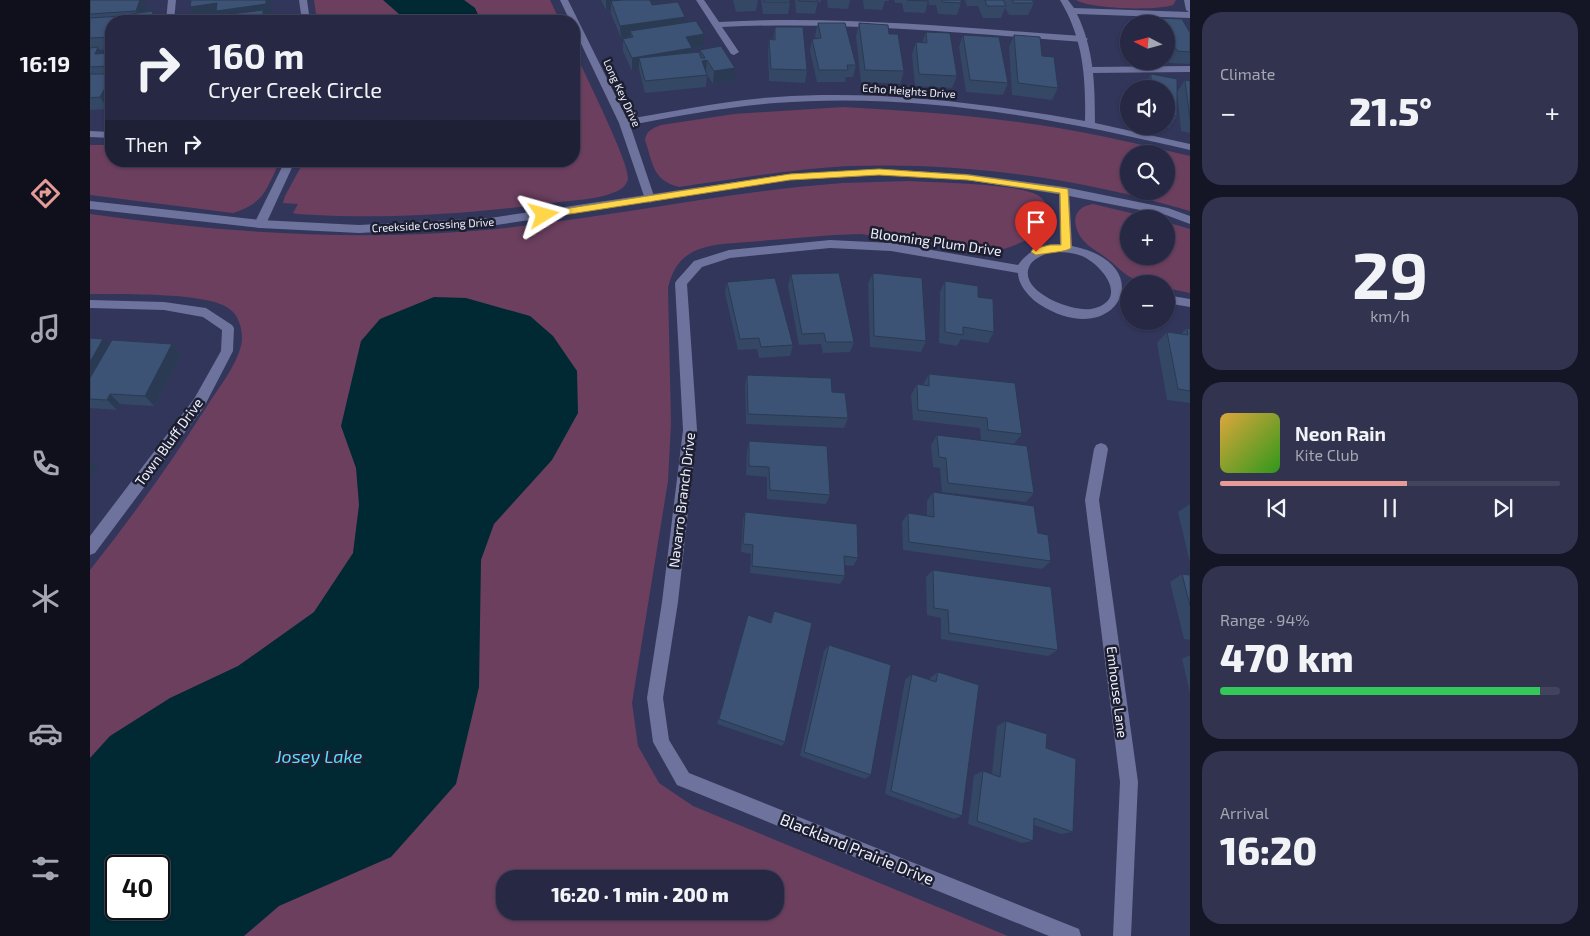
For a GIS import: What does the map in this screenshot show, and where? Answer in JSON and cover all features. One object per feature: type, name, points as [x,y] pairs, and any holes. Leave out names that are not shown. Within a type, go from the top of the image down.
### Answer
[{"type":"street","points":[[171,15],[172,0]]},
{"type":"street","points":[[303,0],[305,15]]},
{"type":"street","name":"Long Key Drive","points":[[564,0],[571,15]]},
{"type":"street","points":[[700,0],[734,52]]},
{"type":"street","points":[[1064,0],[1072,10],[1083,39],[1090,70],[1090,125]]},
{"type":"street","points":[[1188,0],[1190,10]]},
{"type":"street","points":[[1072,10],[1190,14]]},
{"type":"street","points":[[717,25],[790,21],[888,23],[1083,39]]},
{"type":"street","name":"Long Key Drive","points":[[580,33],[624,123],[650,199]]},
{"type":"street","points":[[1090,70],[1190,69]]},
{"type":"street","name":"Echo Heights Drive","points":[[624,123],[738,104],[823,99],[944,105],[1034,116],[1090,125],[1190,147]]},
{"type":"street","points":[[90,134],[105,135]]},
{"type":"street","points":[[260,224],[287,167]]},
{"type":"street","name":"Creekside Crossing Drive","points":[[90,205],[260,224],[359,230],[490,222],[790,177],[879,172],[968,177],[1064,191],[1168,212],[1190,220]]},
{"type":"street","points":[[1064,191],[1066,248]]},
{"type":"street","name":"Blooming Plum Drive","points":[[698,264],[729,254],[830,244],[891,247],[1022,270]]},
{"type":"street","points":[[1120,286],[1102,263],[1085,253],[1066,248],[1050,248],[1036,252],[1026,259],[1022,270],[1025,283],[1035,296],[1050,306],[1069,313],[1088,314],[1104,311],[1120,295]]},
{"type":"street","name":"Navarro Branch Drive","points":[[661,742],[654,698],[670,602],[690,430],[681,283],[698,264]]},
{"type":"street","points":[[1175,300],[1190,303]]},
{"type":"street","name":"Town Bluff Drive","points":[[90,304],[172,308],[206,313],[228,328],[227,351],[199,403],[90,548]]},
{"type":"street","name":"Emhouse Lane","points":[[1102,448],[1092,500],[1129,782],[1122,936]]},
{"type":"street","name":"Blackland Prairie Drive","points":[[661,742],[683,779],[1072,936]]},
{"type":"shaded area","points":[[314,0],[550,0],[557,15],[316,15]]},
{"type":"shaded area","points":[[1076,0],[1176,0],[1173,5],[1165,7],[1139,8],[1109,7]]},
{"type":"shaded area","points":[[580,63],[622,155],[628,179],[625,186],[619,190],[600,197],[489,210],[425,215],[330,216],[298,214],[293,213],[298,204],[283,203],[301,167],[580,167]]},
{"type":"shaded area","points":[[843,107],[969,116],[1033,124],[1078,131],[1141,145],[1120,145],[1120,192],[1064,181],[1021,175],[979,170],[892,165],[806,169],[679,187],[663,180],[658,175],[645,140],[650,130],[661,125],[734,114]]},
{"type":"shaded area","points":[[90,145],[105,145],[105,167],[277,167],[258,200],[252,205],[233,213],[90,195]]},
{"type":"shaded area","points":[[1175,153],[1190,156],[1190,211],[1152,200],[1175,200]]},
{"type":"shaded area","points":[[909,181],[977,184],[1014,188],[1039,196],[1047,205],[1050,215],[1047,224],[1034,236],[1010,247],[987,253],[861,234],[722,244],[702,248],[686,256],[680,262],[671,277],[668,288],[671,423],[668,481],[632,703],[638,746],[659,783],[693,806],[1008,936],[90,936],[90,570],[151,490],[226,377],[235,362],[242,337],[241,327],[235,314],[222,305],[206,300],[165,295],[90,294],[90,214],[185,226],[281,233],[329,235],[425,234],[566,221],[750,193],[843,183]]},
{"type":"shaded area","points":[[1093,204],[1120,210],[1120,265],[1175,265],[1175,225],[1190,229],[1190,293],[1175,290],[1175,275],[1127,275],[1089,246],[1079,235],[1075,222],[1079,210]]},
{"type":"water","points":[[383,0],[464,0],[475,8],[478,15],[400,15]]},
{"type":"water","name":"Josey Lake","points":[[434,297],[466,298],[530,316],[553,336],[577,371],[578,413],[552,460],[494,524],[481,560],[479,687],[456,784],[391,857],[279,906],[244,936],[90,936],[90,758],[110,736],[170,698],[238,666],[314,612],[353,553],[359,505],[356,468],[341,426],[361,341],[380,319]]},
{"type":"building","points":[[90,0],[140,0],[136,11],[90,14]]},
{"type":"building","points":[[191,0],[266,0],[266,4],[216,11],[217,3],[190,7]]},
{"type":"building","points":[[650,0],[652,5],[678,2],[685,17],[620,26],[611,1]]},
{"type":"building","points":[[764,0],[790,0],[790,2],[764,2]]},
{"type":"building","points":[[817,0],[818,2],[798,1]]},
{"type":"building","points":[[942,0],[961,0],[961,3],[942,2]]},
{"type":"building","points":[[985,0],[1003,0],[1006,6],[987,6]]},
{"type":"building","points":[[1012,0],[1032,0],[1034,3],[1014,3]]},
{"type":"building","points":[[263,10],[263,15],[223,15]]},
{"type":"building","points":[[153,11],[152,15],[131,14]]},
{"type":"building","points":[[105,17],[105,37],[90,38],[90,18]]},
{"type":"building","points":[[1175,19],[1182,19],[1190,33],[1190,52],[1177,51],[1175,47]]},
{"type":"building","points":[[696,21],[704,34],[686,37],[692,48],[632,58],[623,39],[633,37],[630,31]]},
{"type":"building","points":[[818,23],[845,23],[856,65],[847,65],[848,70],[819,70],[812,39],[821,38]]},
{"type":"building","points":[[859,23],[888,25],[889,34],[898,34],[904,71],[865,70]]},
{"type":"building","points":[[775,27],[803,27],[807,70],[771,69],[769,39],[775,40]]},
{"type":"building","points":[[926,32],[950,33],[957,76],[919,74],[916,42],[927,43]]},
{"type":"building","points":[[963,35],[999,37],[1008,83],[970,80]]},
{"type":"building","points":[[1014,35],[1040,37],[1042,56],[1054,57],[1058,88],[1018,83]]},
{"type":"building","points":[[721,46],[735,68],[714,71],[707,60],[702,61],[707,75],[645,81],[639,58],[699,52],[701,58],[705,58],[700,50]]},
{"type":"building","points":[[98,47],[95,54],[105,53],[105,66],[90,67],[90,48]]},
{"type":"building","points":[[90,74],[105,74],[105,88],[100,97],[90,98]]},
{"type":"building","points":[[1151,74],[1177,79],[1177,116],[1175,116],[1175,80],[1151,80]]},
{"type":"building","points":[[1185,80],[1190,81],[1190,119]]},
{"type":"building","points":[[839,273],[854,342],[826,342],[824,333],[802,334],[791,274]]},
{"type":"building","points":[[873,273],[922,278],[926,341],[874,336]]},
{"type":"building","points":[[775,278],[793,345],[761,347],[759,338],[740,339],[727,282]]},
{"type":"building","points":[[945,281],[978,286],[978,297],[993,299],[994,332],[963,327],[963,335],[945,332]]},
{"type":"building","points":[[1187,328],[1190,329],[1190,391],[1178,389],[1167,332],[1188,335]]},
{"type":"building","points":[[90,338],[103,339],[90,362]]},
{"type":"building","points":[[112,340],[172,344],[145,396],[110,394],[107,400],[90,399],[90,378]]},
{"type":"building","points":[[929,374],[1015,383],[1022,434],[988,430],[987,418],[918,410],[917,384],[929,386]]},
{"type":"building","points":[[747,375],[831,378],[832,392],[845,393],[848,418],[748,414]]},
{"type":"building","points":[[937,435],[1027,446],[1034,493],[948,483],[946,458],[939,457]]},
{"type":"building","points":[[749,441],[827,446],[830,495],[770,490],[769,467],[749,466]]},
{"type":"building","points":[[933,492],[1034,506],[1038,533],[1048,535],[1051,561],[909,542],[908,513],[934,517]]},
{"type":"building","points":[[745,512],[857,524],[858,558],[844,556],[845,576],[752,566],[753,545],[743,544]]},
{"type":"building","points":[[933,570],[1051,587],[1058,650],[949,633],[948,610],[934,608]]},
{"type":"building","points":[[1182,574],[1190,575],[1190,606]]},
{"type":"building","points":[[774,611],[812,623],[785,742],[719,719],[748,615],[771,623]]},
{"type":"building","points":[[829,645],[891,665],[871,775],[804,752]]},
{"type":"building","points":[[938,672],[979,685],[962,816],[891,791],[912,674],[936,682]]},
{"type":"building","points":[[1006,721],[1047,734],[1046,748],[1076,759],[1073,832],[1034,818],[1033,841],[977,821],[983,771],[1000,777]]},
{"type":"route","points":[[544,215],[790,177],[879,172],[968,177],[1064,191],[1066,248],[1050,248],[1036,252]]}]
